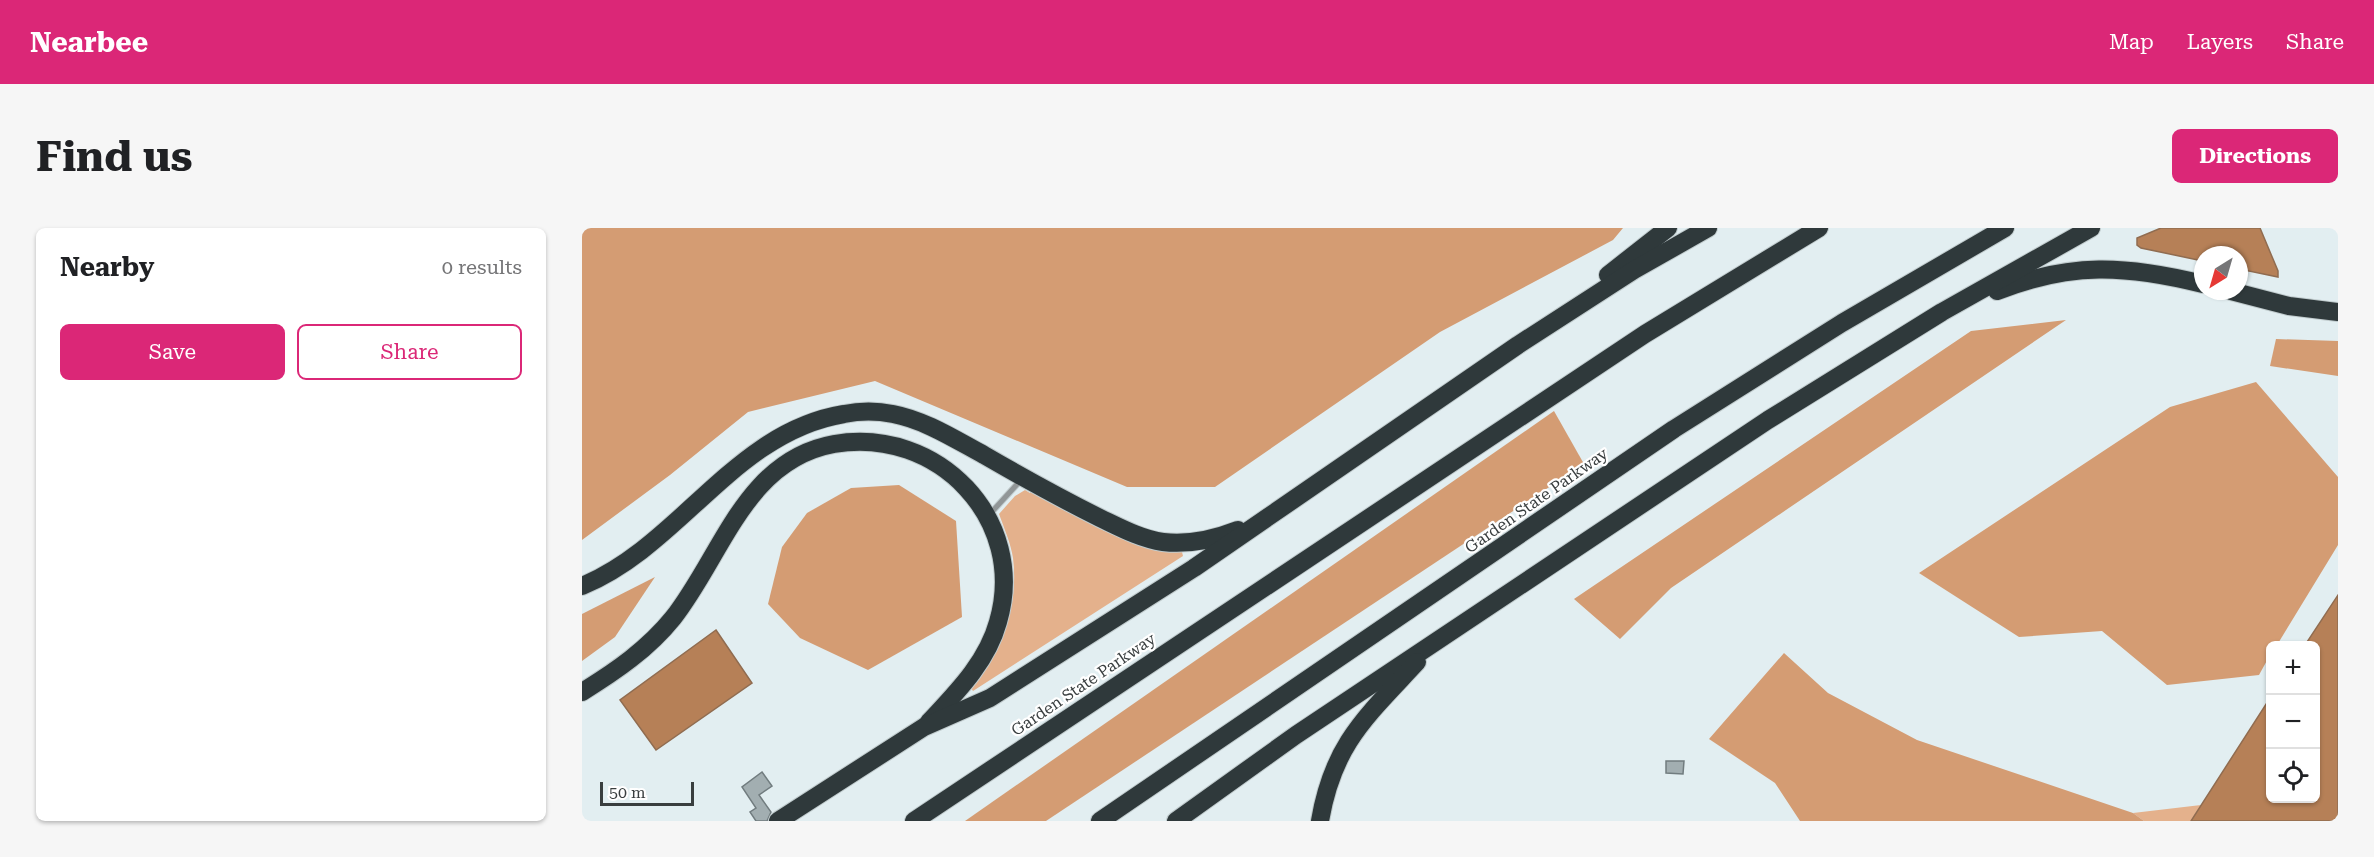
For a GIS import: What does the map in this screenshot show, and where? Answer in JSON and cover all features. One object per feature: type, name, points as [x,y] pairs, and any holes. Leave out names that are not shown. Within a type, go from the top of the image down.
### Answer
[{"type":"highway","points":[[1518,345],[1668,228]]},
{"type":"highway","points":[[778,821],[924,727],[990,698],[1194,568],[1518,345],[1634,270],[1708,228]]},
{"type":"highway","name":"Garden State Parkway","points":[[914,821],[1636,340],[1819,228]]},
{"type":"highway","name":"Garden State Parkway","points":[[1100,821],[1674,429],[1842,323],[2005,228]]},
{"type":"highway","points":[[1176,821],[1296,735],[1768,420],[1942,312],[2091,228]]},
{"type":"highway","points":[[1942,312],[2017,283],[2062,272],[2091,268],[2146,272],[2194,282]]},
{"type":"highway","points":[[2248,295],[2289,306],[2338,312]]},
{"type":"highway","points":[[582,586],[638,553],[663,534],[729,473],[759,449],[785,433],[818,419],[846,413],[894,414],[937,430],[1115,525],[1162,542],[1190,543],[1222,536],[1263,521]]},
{"type":"highway","points":[[582,692],[637,655],[656,636],[682,604],[752,494],[768,478],[803,455],[834,444],[878,443],[910,449],[926,457],[958,480],[988,517],[999,543],[1004,569],[1004,596],[999,622],[981,660],[961,687],[924,727]]},
{"type":"highway","points":[[1320,821],[1328,782],[1352,735],[1438,639]]},
{"type":"lane","points":[[988,517],[1024,477]]},
{"type":"shaded area","points":[[582,228],[1623,228],[1613,240],[1440,332],[1215,487],[1127,487],[875,381],[748,412],[670,475],[582,540]]},
{"type":"shaded area","points":[[2161,228],[2260,228],[2278,271],[2278,277],[2248,271],[2248,246],[2194,246],[2194,259],[2141,248],[2137,245],[2137,238]]},
{"type":"shaded area","points":[[2066,320],[1671,588],[1620,639],[1574,599],[1971,331]]},
{"type":"shaded area","points":[[2276,339],[2338,341],[2338,376],[2270,366]]},
{"type":"shaded area","points":[[2256,382],[2338,477],[2338,545],[2279,641],[2266,641],[2266,662],[2259,675],[2167,685],[2102,631],[2019,637],[1919,573],[2170,407]]},
{"type":"shaded area","points":[[1554,411],[1584,464],[1046,821],[965,821]]},
{"type":"shaded area","points":[[899,485],[956,521],[962,617],[868,670],[800,638],[768,604],[782,547],[807,513],[851,488]]},
{"type":"shaded area","points":[[1025,490],[1123,539],[1142,546],[1182,552],[1183,556],[973,691],[971,688],[991,659],[1006,628],[1013,594],[1013,558],[999,514],[1015,496]]},
{"type":"shaded area","points":[[655,577],[615,637],[582,661],[582,614]]},
{"type":"shaded area","points":[[2338,595],[2338,821],[2191,821],[2266,704],[2266,803],[2320,803],[2320,641],[2308,641]]},
{"type":"shaded area","points":[[716,630],[752,683],[656,750],[620,700]]},
{"type":"shaded area","points":[[1784,653],[1828,693],[1917,740],[2133,813],[2144,821],[1800,821],[1775,783],[1709,739]]},
{"type":"shaded area","points":[[2201,805],[2191,821],[2144,821],[2133,813]]},
{"type":"building","points":[[1666,761],[1684,761],[1683,774],[1666,773]]},
{"type":"building","points":[[762,772],[772,786],[759,795],[771,812],[767,821],[756,821],[750,812],[756,808],[742,787]]}]
